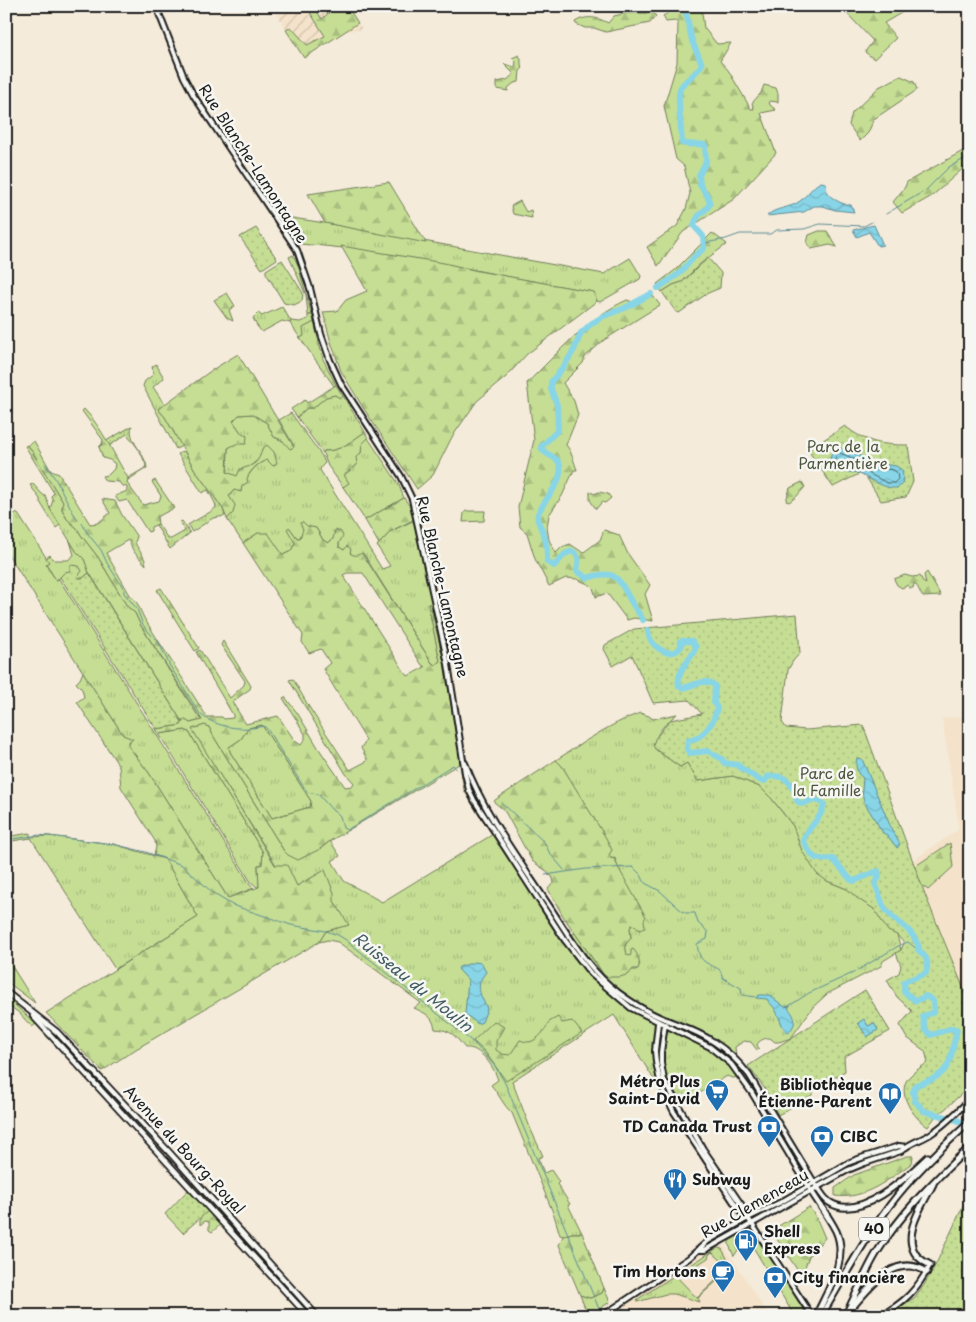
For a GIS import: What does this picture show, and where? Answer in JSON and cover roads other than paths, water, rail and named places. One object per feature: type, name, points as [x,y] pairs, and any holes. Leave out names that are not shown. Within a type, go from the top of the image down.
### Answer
[{"type":"highway","name":"40","points":[[821,1316],[865,1242],[896,1198],[939,1150],[970,1122]]},
{"type":"highway","name":"40","points":[[845,1315],[865,1273],[898,1223],[936,1179],[970,1147]]},
{"type":"highway","points":[[816,1185],[829,1202],[840,1206],[854,1206],[877,1198],[888,1191],[929,1156],[939,1150]]},
{"type":"highway","points":[[930,1265],[916,1255],[911,1239],[915,1220],[936,1179]]},
{"type":"highway","points":[[810,1188],[836,1232],[840,1243],[838,1268],[813,1315]]},
{"type":"highway","points":[[845,1315],[875,1282],[893,1270],[913,1265],[927,1272]]},
{"type":"main road","name":"Avenue du Bourg-Royal","points":[[6,992],[57,1032],[317,1316]]},
{"type":"main road","name":"Avenue du Bourg-Royal","points":[[26,1007],[51,1037],[308,1316]]},
{"type":"street","name":"Rue Blanche-Lamontagne","points":[[156,6],[184,77],[194,96],[297,250],[310,288],[321,334],[330,360],[342,384],[401,476],[412,499],[448,664],[467,782],[474,800],[564,939],[591,974],[631,1008],[664,1026],[684,1033],[710,1047],[731,1064],[742,1077],[810,1188]]},
{"type":"street","name":"Rue Blanche-Lamontagne","points":[[464,758],[472,784],[510,847],[596,972],[616,991],[635,1004],[687,1027],[713,1041],[736,1059],[750,1075],[816,1185]]},
{"type":"street","points":[[659,1016],[656,1062],[665,1094],[674,1112],[741,1213],[747,1216]]},
{"type":"street","points":[[666,1019],[661,1052],[664,1080],[703,1149],[813,1315]]},
{"type":"street","name":"Rue Clemenceau","points":[[602,1316],[747,1216],[859,1165],[901,1151],[947,1122],[970,1099]]},
{"type":"street","name":"Rue Clemenceau","points":[[699,1250],[706,1250],[810,1188]]},
{"type":"street","points":[[880,1316],[904,1301],[915,1290],[930,1265]]},
{"type":"water","points":[[821,182],[826,183],[829,195],[841,203],[851,205],[854,212],[814,206],[804,212],[767,216],[774,211],[796,204]]},
{"type":"water","points":[[874,225],[883,245],[878,246],[869,232],[857,237],[853,230]]},
{"type":"water","points":[[838,447],[863,457],[867,462],[896,466],[902,470],[903,481],[900,486],[894,488],[887,487],[857,473],[834,470],[829,462],[833,452]]},
{"type":"water","points":[[857,758],[862,759],[892,830],[900,844],[897,848],[887,835],[883,833],[864,802],[862,791],[863,778],[857,769]]},
{"type":"water","points":[[475,962],[481,963],[486,972],[480,981],[479,990],[487,1009],[482,1022],[478,1024],[465,1014],[468,980],[458,969]]},
{"type":"water","points":[[759,995],[769,995],[785,1007],[789,1006],[788,1008],[793,1014],[794,1020],[789,1032],[786,1032],[775,1009],[767,999],[756,998]]},
{"type":"water","points":[[864,1019],[868,1026],[874,1023],[878,1030],[867,1037],[858,1023]]},
{"type":"waterway","points":[[658,288],[680,273],[704,248],[703,236],[694,226],[698,216],[710,204],[707,195],[700,185],[699,175],[706,162],[705,145],[682,143],[679,105],[681,87],[702,64],[692,41],[683,6]]},
{"type":"waterway","points":[[886,214],[926,190],[949,167],[970,156]]},
{"type":"waterway","points":[[705,243],[740,234],[770,234],[777,230],[804,229],[820,224],[864,226],[872,222]]},
{"type":"waterway","points":[[643,620],[616,578],[605,574],[587,578],[577,571],[578,557],[572,551],[565,554],[554,566],[547,562],[546,540],[537,518],[559,478],[560,471],[558,462],[541,447],[558,430],[557,405],[551,389],[551,382],[574,350],[581,333],[592,323],[651,294]]},
{"type":"waterway","points":[[45,464],[56,480],[75,516],[101,550],[124,589],[124,593],[137,609],[143,625],[160,645],[170,666],[200,714],[207,719],[230,727],[248,728],[264,726],[307,792],[318,794],[340,816],[343,828],[347,830],[453,765],[458,771]]},
{"type":"waterway","points":[[648,630],[651,641],[665,652],[676,651],[681,647],[681,641],[692,641],[696,647],[682,670],[679,686],[683,688],[704,682],[715,686],[714,703],[717,708],[716,714],[703,733],[688,741],[687,749],[690,753],[708,751],[722,759],[724,763],[738,765],[761,781],[765,781],[767,777],[774,776],[784,778],[791,784],[797,801],[802,804],[816,800],[824,804],[820,815],[803,841],[814,857],[833,859],[854,881],[878,871],[879,877],[875,884],[884,907],[891,916],[912,934],[919,947],[918,950],[927,962],[926,973],[904,982],[904,992],[916,1001],[926,996],[933,1001],[934,1012],[923,1016],[925,1029],[931,1035],[953,1028],[957,1030],[947,1066],[937,1076],[916,1085],[913,1092],[915,1101],[924,1111],[957,1120],[970,1127]]},
{"type":"waterway","points":[[502,803],[545,843],[549,852],[564,870]]},
{"type":"waterway","name":"Ruisseau du Moulin","points":[[6,840],[39,835],[113,844],[146,852],[182,865],[214,894],[232,905],[291,925],[326,931],[346,940],[474,1043],[495,1066],[505,1083],[599,1309]]},
{"type":"waterway","points":[[545,875],[586,869],[633,867],[641,875],[645,883],[660,891],[682,911],[695,913],[698,923],[708,932],[707,939],[697,944],[702,959],[720,970],[723,978],[741,988],[742,995],[756,997]]},
{"type":"waterway","points":[[789,1006],[809,993],[853,973],[900,945],[908,942],[918,950]]},
{"type":"place","name":"Métro Plus Saint-David","points":[[717,1112]]},
{"type":"place","name":"Bibliothèque Étienne-Parent","points":[[890,1115]]},
{"type":"place","name":"TD Canada Trust","points":[[769,1148]]},
{"type":"place","name":"CIBC","points":[[822,1158]]},
{"type":"place","name":"Subway","points":[[675,1201]]},
{"type":"place","name":"Shell Express","points":[[746,1262]]},
{"type":"place","name":"Tim Hortons","points":[[723,1293]]},
{"type":"place","name":"City financière","points":[[775,1299]]},
{"type":"park label","name":"Parc de la Parmentière","points":[[843,456]]},
{"type":"park label","name":"Parc de la Famille","points":[[827,782]]}]
